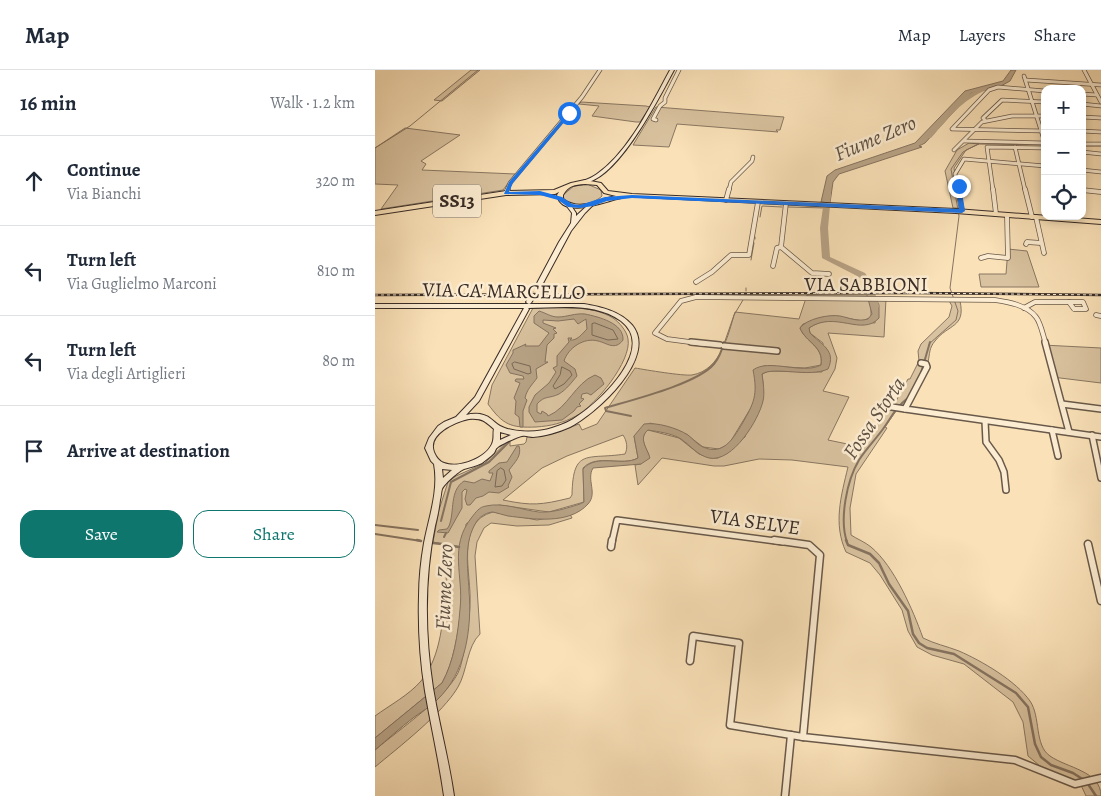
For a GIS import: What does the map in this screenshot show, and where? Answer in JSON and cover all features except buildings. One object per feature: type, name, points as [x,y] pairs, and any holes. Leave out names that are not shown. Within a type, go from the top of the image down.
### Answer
[{"type":"main road","points":[[606,192],[600,180],[603,174],[646,118],[672,70]]},
{"type":"main road","points":[[585,182],[603,174]]},
{"type":"main road","name":"SS13","points":[[375,213],[506,193],[540,193],[563,189],[573,184],[585,182]]},
{"type":"main road","points":[[585,182],[603,186]]},
{"type":"main road","points":[[560,199],[563,189]]},
{"type":"main road","points":[[606,192],[632,196],[959,211],[1041,217]]},
{"type":"main road","points":[[602,200],[606,192]]},
{"type":"main road","name":"SS13","points":[[540,193],[560,199],[568,205]]},
{"type":"main road","points":[[568,205],[580,207],[602,200],[632,196]]},
{"type":"main road","points":[[568,205],[574,213],[573,223]]},
{"type":"main road","name":"VIA CA' MARCELLO","points":[[538,286],[573,223],[580,213],[591,205]]},
{"type":"main road","points":[[1084,220],[1101,222]]},
{"type":"main road","name":"VIA CA' MARCELLO","points":[[439,464],[430,452],[430,443],[440,428],[457,419],[477,399],[529,303]]},
{"type":"main road","name":"VIA CA' MARCELLO","points":[[375,306],[584,306],[605,310],[624,320],[635,336],[635,354],[627,368],[603,400],[590,413],[571,424],[550,431],[521,433],[497,428],[491,421],[483,417],[470,416],[457,419]]},
{"type":"main road","points":[[477,399],[477,408],[483,417]]},
{"type":"main road","points":[[496,445],[498,439],[497,428]]},
{"type":"main road","name":"VIA CA' MARCELLO","points":[[439,488],[445,479],[462,467],[483,459],[496,445],[521,433]]},
{"type":"main road","points":[[449,796],[443,752],[429,687],[423,638],[423,592],[429,536],[441,477],[439,464],[449,467],[462,467]]},
{"type":"street","points":[[506,193],[511,183],[582,97],[600,70]]},
{"type":"street","points":[[656,120],[653,119],[660,106],[665,102],[665,98],[679,70]]},
{"type":"street","points":[[1084,70],[1101,101],[1086,103]]},
{"type":"street","points":[[1043,130],[1025,78],[1101,85]]},
{"type":"street","points":[[1041,91],[998,88],[989,90],[953,129],[1041,131]]},
{"type":"street","points":[[1086,94],[1097,95]]},
{"type":"street","points":[[985,120],[983,118],[1002,100],[1041,102]]},
{"type":"street","points":[[954,150],[985,120],[1012,116],[1041,116]]},
{"type":"street","points":[[1086,117],[1101,118]]},
{"type":"street","points":[[1086,131],[1101,132]]},
{"type":"street","points":[[964,141],[1041,143]]},
{"type":"street","points":[[1086,144],[1101,144]]},
{"type":"street","points":[[1015,146],[1034,217],[1043,242],[1041,243],[1043,253]]},
{"type":"street","points":[[996,214],[987,161],[987,147],[1041,148]]},
{"type":"street","points":[[1086,152],[1101,154]]},
{"type":"street","points":[[726,200],[731,182],[752,161],[753,157]]},
{"type":"street","points":[[959,211],[955,174],[964,159],[1041,166]]},
{"type":"street","points":[[1086,170],[1101,172]]},
{"type":"street","points":[[1086,190],[1101,192]]},
{"type":"street","points":[[696,282],[712,272],[731,255],[749,255],[758,202]]},
{"type":"street","points":[[773,266],[777,248],[781,246],[786,203]]},
{"type":"street","points":[[981,258],[987,256],[1008,258],[1007,215]]},
{"type":"street","points":[[1026,244],[1027,242],[1041,243]]},
{"type":"street","points":[[781,246],[811,273],[829,274]]},
{"type":"street","name":"VIA SABBIONI","points":[[777,351],[678,340],[659,336],[655,333],[681,301],[696,298],[995,300],[1008,302],[1024,308]]},
{"type":"street","points":[[1069,302],[1035,302],[1024,308],[1036,317],[1046,344],[1069,432]]},
{"type":"street","points":[[905,409],[927,367],[924,364]]},
{"type":"street","points":[[1062,404],[1101,410]]},
{"type":"street","points":[[894,408],[1101,437]]},
{"type":"street","points":[[985,421],[986,442],[1001,466],[1006,490]]},
{"type":"street","points":[[1052,430],[1058,456]]},
{"type":"street","points":[[1092,435],[1101,478]]},
{"type":"street","name":"VIA SELVE","points":[[611,547],[617,520],[809,545],[820,555],[803,737]]},
{"type":"street","points":[[1088,544],[1101,601]]},
{"type":"street","points":[[690,661],[693,636],[739,643],[730,725],[803,737],[1015,760],[1075,784],[1101,778]]},
{"type":"street","points":[[785,796],[791,734]]},
{"type":"shaded area","points":[[471,70],[480,70],[442,101],[434,100]]},
{"type":"shaded area","points":[[581,102],[650,107],[640,122],[636,122],[592,116],[599,106],[579,104]]},
{"type":"shaded area","points":[[656,107],[784,117],[780,130],[776,130],[778,132],[677,124],[669,147],[633,145]]},
{"type":"shaded area","points":[[405,128],[460,135],[421,161],[426,164],[422,170],[515,174],[503,190],[381,209],[398,185],[375,184],[375,148]]},
{"type":"shaded area","points":[[969,143],[979,144],[966,150],[954,168],[960,208],[953,208],[945,171],[957,150]]},
{"type":"shaded area","points":[[587,184],[601,190],[602,196],[592,202],[580,205],[574,205],[565,200],[563,195],[574,186]]},
{"type":"shaded area","points":[[1008,249],[1027,251],[1039,287],[981,287],[979,274],[1006,274]]},
{"type":"shaded area","points":[[807,295],[867,295],[871,306],[871,317],[863,321],[834,316],[803,324],[800,328],[820,353],[821,365],[805,368],[763,366],[756,385],[755,399],[752,406],[729,444],[719,449],[703,447],[686,434],[650,423],[634,436],[638,458],[625,461],[595,461],[583,468],[584,502],[549,512],[499,505],[466,524],[461,606],[455,648],[449,667],[442,683],[375,738],[375,716],[421,681],[428,671],[437,648],[444,610],[447,545],[433,542],[439,510],[448,482],[456,476],[485,463],[510,439],[510,446],[524,444],[527,437],[555,433],[579,424],[582,430],[597,424],[635,368],[687,375],[702,372],[717,359],[722,350],[735,312],[799,319]],"holes":[[[623,435],[627,447],[625,454],[592,457],[579,463],[575,469],[570,498],[537,504],[503,500],[542,468],[567,456]]]},
{"type":"shaded area","points":[[876,299],[886,299],[884,337],[828,333],[837,358],[835,369],[823,391],[849,397],[828,440],[862,447],[889,405],[896,401],[908,379],[910,379],[919,361],[918,351],[921,344],[949,317],[952,306],[948,299],[960,301],[961,310],[955,325],[933,344],[921,378],[905,404],[898,408],[885,427],[887,428],[856,474],[850,508],[851,535],[871,547],[887,565],[908,602],[923,638],[978,660],[1016,686],[1030,701],[1036,715],[1040,738],[1045,751],[1057,760],[1089,776],[1100,788],[1101,796],[1086,796],[1080,783],[1040,766],[1028,756],[1023,722],[1013,702],[964,664],[932,655],[917,647],[908,631],[902,610],[880,575],[870,563],[846,552],[840,531],[839,510],[848,467],[792,460],[759,459],[724,466],[714,466],[662,458],[638,485],[635,465],[641,464],[649,455],[643,439],[648,430],[679,438],[699,454],[718,458],[745,437],[763,383],[762,374],[769,371],[822,372],[823,343],[810,333],[809,328],[816,324],[833,320],[875,323]]},
{"type":"shaded area","points":[[533,308],[574,308],[604,314],[620,324],[628,339],[628,348],[611,382],[584,411],[557,424],[520,427],[503,421],[488,404],[492,385]]},
{"type":"shaded area","points":[[1043,345],[1101,348],[1101,383],[1052,377]]},
{"type":"shaded area","points":[[493,512],[537,520],[570,514],[572,518],[549,525],[517,526],[491,523],[484,528],[477,542],[475,556],[480,634],[472,645],[461,681],[442,708],[408,740],[375,767],[375,750],[435,700],[455,678],[460,668],[470,610],[469,538],[473,527],[481,518]]},
{"type":"water","points":[[1011,70],[1016,70],[1010,81],[999,87],[971,93],[925,143],[919,146],[922,147],[839,174],[833,182],[830,203],[821,202],[827,176],[835,170],[915,143],[965,91],[1003,81]]},
{"type":"water","points":[[867,295],[874,295],[879,305],[879,318],[872,323],[856,325],[829,322],[819,323],[809,328],[810,333],[829,352],[830,362],[828,369],[811,372],[775,371],[762,374],[764,395],[761,409],[743,438],[727,454],[718,458],[705,457],[677,437],[648,430],[643,440],[650,458],[641,464],[593,468],[591,473],[591,500],[580,511],[561,518],[550,519],[508,516],[493,512],[480,517],[473,529],[468,546],[467,564],[470,605],[468,635],[461,663],[455,677],[434,703],[375,750],[375,738],[442,683],[450,666],[457,638],[461,597],[459,551],[461,539],[465,528],[478,510],[492,505],[499,505],[549,512],[565,509],[584,502],[583,469],[595,462],[625,461],[638,458],[634,436],[644,424],[667,426],[688,435],[701,446],[710,449],[722,448],[735,435],[752,404],[755,393],[753,370],[768,366],[813,368],[821,365],[820,353],[800,328],[812,320],[830,316],[857,320],[868,319],[872,314]]},
{"type":"water","points":[[539,311],[555,317],[585,314],[603,319],[619,329],[623,340],[614,346],[593,340],[582,342],[573,348],[564,361],[575,369],[577,376],[559,394],[540,401],[537,404],[537,412],[541,414],[542,411],[548,416],[555,412],[582,384],[595,375],[601,378],[604,384],[591,395],[587,393],[582,394],[581,398],[584,399],[579,404],[581,406],[577,407],[562,420],[535,422],[529,412],[529,407],[535,395],[549,383],[556,372],[553,368],[557,366],[557,356],[569,342],[568,338],[572,338],[570,340],[575,339],[587,329],[586,319],[578,324],[574,319],[543,320],[543,323],[556,328],[553,329],[557,333],[554,334],[554,338],[547,345],[545,362],[548,362],[536,369],[537,378],[526,395],[523,427],[520,427],[519,417],[515,414],[516,401],[514,398],[520,383],[515,381],[516,379],[524,379],[523,376],[510,373],[506,365],[513,350],[526,344],[525,346],[539,346],[549,333],[534,323],[534,316]]},
{"type":"water","points":[[517,446],[519,446],[520,453],[509,470],[512,477],[509,487],[499,493],[489,492],[476,498],[470,505],[467,505],[465,499],[467,490],[465,489],[462,492],[462,508],[448,533],[437,532],[447,529],[449,526],[454,496],[459,485],[464,481],[474,483],[482,479],[490,481],[493,473],[489,473],[489,471],[499,463],[507,462]]},
{"type":"waterway","points":[[375,148],[410,126],[478,70]]},
{"type":"waterway","name":"Fiume Zero","points":[[929,137],[961,102],[976,92],[985,89]]},
{"type":"waterway","name":"Fossa Storta","points":[[930,343],[956,320],[958,311],[950,288],[959,216],[951,169],[963,152],[978,144],[1041,145]]},
{"type":"waterway","name":"Fossa Storta","points":[[1086,146],[1101,146]]},
{"type":"waterway","name":"Fiume Zero","points":[[828,194],[824,228],[826,258],[862,275],[868,283],[875,306]]},
{"type":"waterway","points":[[760,217],[762,206],[782,207]]},
{"type":"waterway","points":[[788,207],[826,208]]},
{"type":"waterway","points":[[751,260],[754,243]]},
{"type":"waterway","points":[[724,344],[734,315],[743,300]]},
{"type":"waterway","points":[[631,416],[606,411],[605,408],[647,396],[694,378],[714,364],[724,342]]},
{"type":"waterway","name":"Fossa Storta","points":[[921,373],[930,343]]},
{"type":"waterway","name":"Fossa Storta","points":[[847,542],[844,522],[845,500],[855,468],[900,405],[909,397]]},
{"type":"waterway","points":[[441,521],[451,482],[489,462],[509,442]]},
{"type":"waterway","points":[[375,525],[418,530]]},
{"type":"waterway","points":[[444,537],[446,533]]},
{"type":"waterway","points":[[375,534],[421,541],[417,540]]},
{"type":"waterway","name":"Fossa Storta","points":[[846,540],[848,545],[870,554],[879,563],[889,584],[908,611],[913,634],[919,643],[927,648],[954,654],[1016,693],[1028,707],[1035,744],[1041,757],[1051,765],[1073,773],[1084,780]]},
{"type":"waterway","points":[[433,543],[442,544]]},
{"type":"waterway","points":[[447,545],[459,547]]},
{"type":"waterway","name":"Fossa Storta","points":[[1088,784],[1096,796]]},
{"type":"tunnel","points":[[532,297],[538,287]]},
{"type":"railway","points":[[375,295],[914,293],[1101,295]]},
{"type":"route","points":[[569,113],[511,183],[506,193],[540,193],[551,195],[570,206],[580,207],[605,199],[632,196],[962,211],[959,186]]}]
